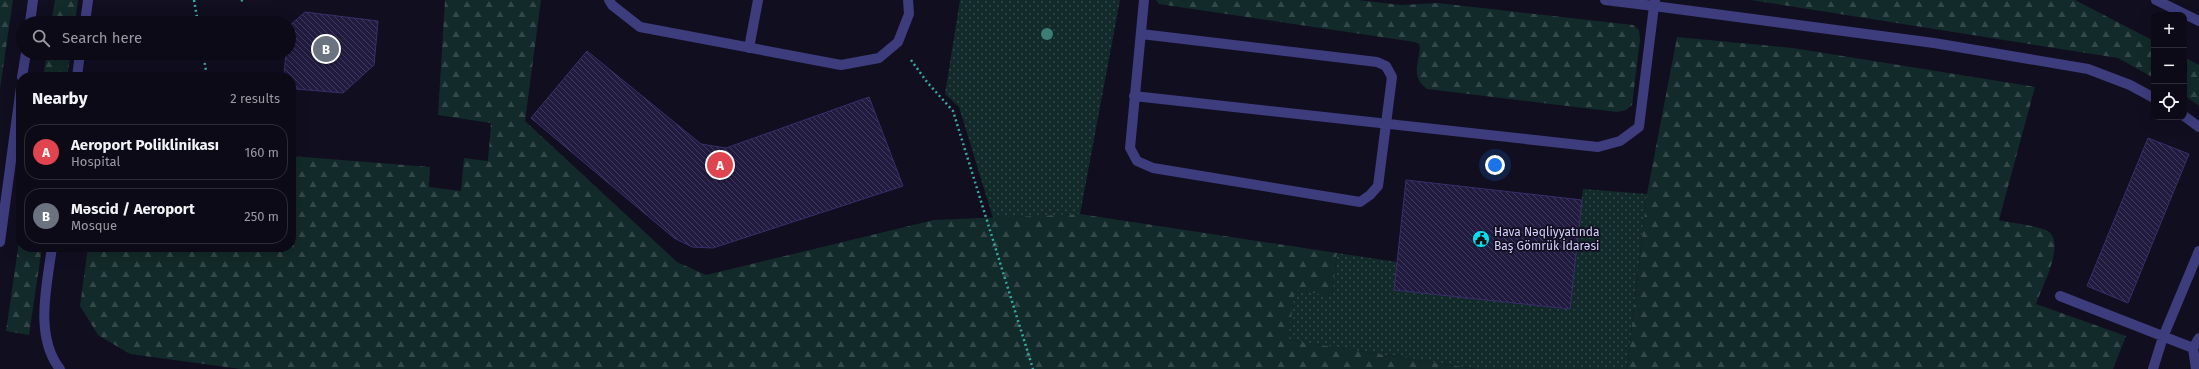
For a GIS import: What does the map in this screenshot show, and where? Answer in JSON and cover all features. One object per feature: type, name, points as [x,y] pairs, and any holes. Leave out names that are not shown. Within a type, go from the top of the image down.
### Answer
[{"type":"lane","points":[[31,16],[33,0]]},
{"type":"lane","points":[[86,16],[88,0]]},
{"type":"lane","points":[[609,0],[612,6],[640,27],[841,64],[879,58],[898,42],[909,14],[908,0]]},
{"type":"lane","points":[[749,48],[758,0]]},
{"type":"lane","points":[[1141,34],[1377,62],[1386,66],[1392,77],[1378,186],[1370,195],[1360,202],[1153,168],[1137,161],[1130,148],[1144,0]]},
{"type":"lane","points":[[1605,0],[1655,3],[1934,43],[2088,69],[2130,84],[2151,96]]},
{"type":"lane","points":[[2156,0],[2199,21]]},
{"type":"lane","points":[[1134,96],[1598,147],[1620,141],[1639,127],[1655,3]]},
{"type":"lane","points":[[23,72],[25,60]]},
{"type":"lane","points":[[78,72],[79,60]]},
{"type":"lane","points":[[2187,118],[2199,127]]},
{"type":"lane","points":[[0,242],[16,124]]},
{"type":"lane","points":[[2153,369],[2163,337],[2199,251]]},
{"type":"lane","points":[[51,252],[44,301],[47,344],[60,369]]},
{"type":"lane","points":[[2060,296],[2192,348]]},
{"type":"lane","points":[[2196,369],[2192,348],[2199,338]]},
{"type":"path","points":[[194,0],[197,16]]},
{"type":"path","points":[[241,0],[245,2]]},
{"type":"path","points":[[898,42],[927,82],[952,111],[1033,369]]},
{"type":"path","points":[[204,60],[206,72]]},
{"type":"green space","points":[[0,0],[13,0],[0,89]]},
{"type":"green space","points":[[55,0],[78,0],[76,16],[52,16]]},
{"type":"green space","points":[[445,0],[541,0],[525,121],[677,262],[706,275],[934,220],[1080,214],[1337,253],[1332,296],[1295,290],[1288,340],[1476,369],[241,369],[130,354],[98,335],[80,306],[87,252],[296,252],[296,156],[430,167],[429,187],[461,191],[464,158],[488,161],[491,123],[438,115]]},
{"type":"green space","points":[[960,0],[1120,0],[1080,214],[993,218],[959,107],[945,94]]},
{"type":"green space","points":[[1156,0],[1358,0],[1401,5],[1438,3],[1633,25],[1639,30],[1640,40],[1632,105],[1626,110],[1617,112],[1427,89],[1419,80],[1417,75],[1420,48],[1419,44],[1415,42],[1159,4]]},
{"type":"green space","points":[[1751,0],[2075,0],[2151,39],[2151,76],[2118,58]]},
{"type":"green space","points":[[1677,37],[1793,48],[2035,87],[1999,220],[2044,229],[2053,237],[2055,245],[2054,255],[2036,304],[2126,336],[2113,369],[1627,369],[1647,194]]},
{"type":"green space","points":[[2187,59],[2199,65],[2199,106],[2187,97]]},
{"type":"green space","points":[[46,60],[70,60],[68,72],[44,72]]},
{"type":"green space","points":[[1583,189],[1647,194],[1627,369],[1476,369],[1287,340],[1295,289],[1332,296],[1337,253],[1397,262],[1394,290],[1569,309]]},
{"type":"green space","points":[[18,252],[41,252],[29,335],[6,331]]},
{"type":"building","points":[[305,12],[378,21],[374,65],[343,93],[296,89],[296,72],[284,72],[285,60],[296,60],[296,20]]},
{"type":"building","points":[[587,51],[701,144],[726,148],[869,97],[903,186],[713,248],[692,247],[674,238],[531,118]]},
{"type":"building","points":[[2148,138],[2189,154],[2128,303],[2087,286]]},
{"type":"building","points":[[1406,180],[1582,200],[1570,309],[1394,290]]},
{"type":"place","name":"Məscid / Aeroport","points":[[326,49]]},
{"type":"place","name":"Aeroport Poliklinikası","points":[[720,165]]},
{"type":"place","name":"Hava Nəqliyyatında Baş Gömrük İdarəsi","points":[[1481,239]]}]
